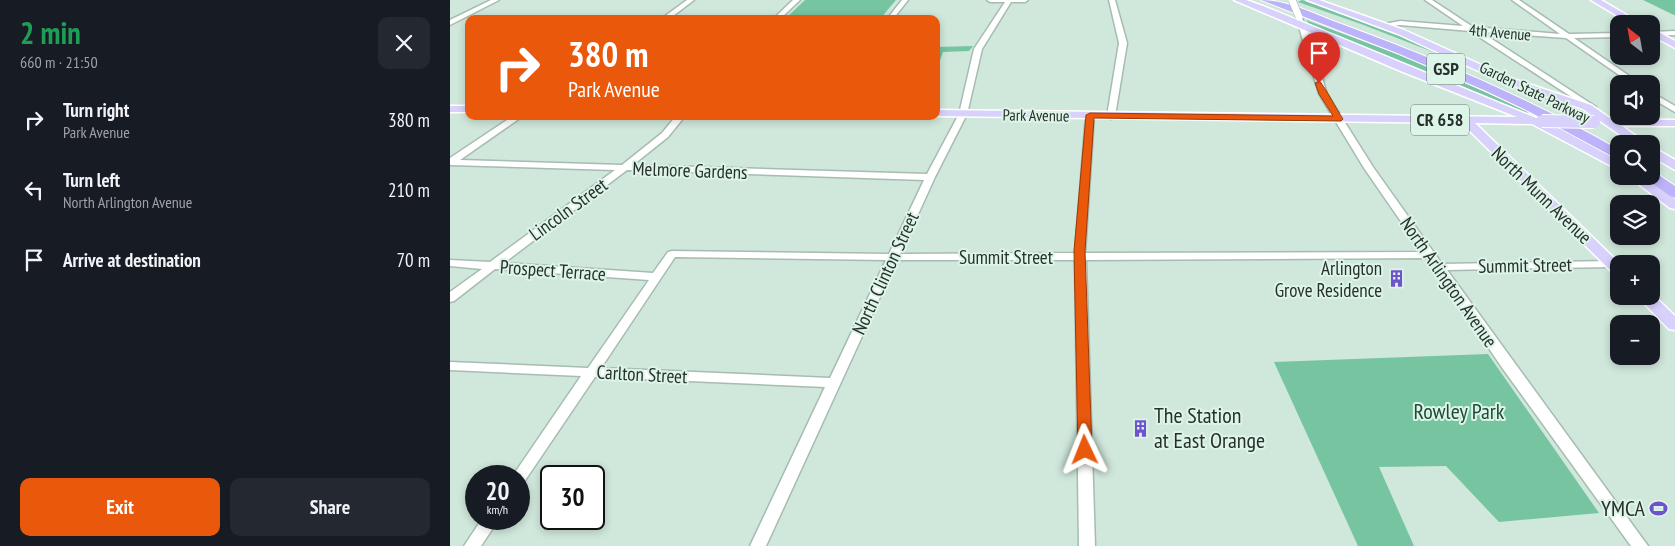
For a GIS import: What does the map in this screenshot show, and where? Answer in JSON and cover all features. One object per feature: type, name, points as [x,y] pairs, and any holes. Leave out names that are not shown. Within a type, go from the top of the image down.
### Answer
[{"type":"highway","name":"Garden State Parkway","points":[[1266,0],[1391,47],[1483,85],[1566,125],[1610,151]]},
{"type":"highway","name":"Garden State Parkway","points":[[1282,0],[1393,40],[1476,74],[1557,111],[1610,139]]},
{"type":"highway","points":[[1660,170],[1675,179]]},
{"type":"highway","points":[[1660,182],[1675,193]]},
{"type":"main road","points":[[1238,0],[1300,20],[1537,121],[1610,161]]},
{"type":"main road","points":[[1311,0],[1382,25],[1504,79],[1567,99],[1595,117]]},
{"type":"main road","points":[[1595,0],[1622,15]]},
{"type":"main road","points":[[1660,37],[1675,45]]},
{"type":"main road","points":[[450,109],[465,109]]},
{"type":"main road","name":"Park Avenue","points":[[940,113],[1537,121],[1595,117],[1609,122],[1675,123]]},
{"type":"main road","name":"North Munn Avenue","points":[[1465,120],[1610,262]]},
{"type":"main road","points":[[1609,122],[1628,135]]},
{"type":"main road","points":[[1660,156],[1675,166]]},
{"type":"main road","points":[[1647,185],[1675,205]]},
{"type":"main road","points":[[1654,305],[1675,325]]},
{"type":"street","points":[[466,15],[496,0]]},
{"type":"street","points":[[670,15],[692,0]]},
{"type":"street","points":[[780,15],[797,0]]},
{"type":"street","points":[[892,15],[905,0]]},
{"type":"street","points":[[990,0],[1025,0]]},
{"type":"street","name":"North Clinton Street","points":[[758,546],[930,178],[963,114],[978,49],[1009,0]]},
{"type":"street","points":[[1111,116],[1123,43],[1112,0]]},
{"type":"street","name":"North Arlington Avenue","points":[[1292,0],[1322,91],[1338,119],[1429,255],[1640,546]]},
{"type":"street","points":[[1428,0],[1595,117]]},
{"type":"street","points":[[1515,0],[1624,75]]},
{"type":"street","points":[[450,23],[465,16]]},
{"type":"street","name":"4th Avenue","points":[[1382,25],[1400,24],[1569,37],[1610,35]]},
{"type":"street","points":[[1660,33],[1675,33]]},
{"type":"street","points":[[1660,100],[1675,110]]},
{"type":"street","points":[[1087,546],[1080,257],[1090,115]]},
{"type":"street","points":[[450,162],[513,120]]},
{"type":"street","name":"Lincoln Street","points":[[450,298],[624,168],[665,135],[678,120]]},
{"type":"street","name":"Melmore Gardens","points":[[450,162],[930,178]]},
{"type":"street","points":[[528,465],[672,254]]},
{"type":"street","name":"Summit Street","points":[[672,254],[893,257],[1429,255]]},
{"type":"street","name":"Prospect Terrace","points":[[450,263],[656,277]]},
{"type":"street","name":"Summit Street","points":[[1438,267],[1610,267]]},
{"type":"street","name":"Carlton Street","points":[[450,366],[834,383]]},
{"type":"street","points":[[472,546],[483,530]]},
{"type":"green space","points":[[805,0],[896,0],[883,15],[789,15]]},
{"type":"green space","points":[[1302,0],[1369,22],[1415,40],[1472,67],[1298,2]]},
{"type":"green space","points":[[1643,0],[1675,0],[1675,15],[1674,15]]},
{"type":"green space","points":[[1306,20],[1413,60],[1530,112],[1525,113],[1362,48],[1309,24]]},
{"type":"green space","points":[[973,46],[969,51],[943,52],[940,60],[940,47]]},
{"type":"green space","points":[[1515,85],[1584,107],[1592,114],[1577,114]]},
{"type":"green space","name":"Rowley Park","points":[[1488,354],[1599,513],[1499,522],[1446,466],[1379,467],[1414,546],[1358,546],[1274,362]]},
{"type":"place","name":"Arlington Grove Residence","points":[[1396,279]]},
{"type":"place","name":"The Station at East Orange","points":[[1140,428]]},
{"type":"place","name":"YMCA","points":[[1659,508]]},
{"type":"route","points":[[1085,450],[1080,251],[1090,115],[1338,119],[1323,94],[1319,83]]}]
